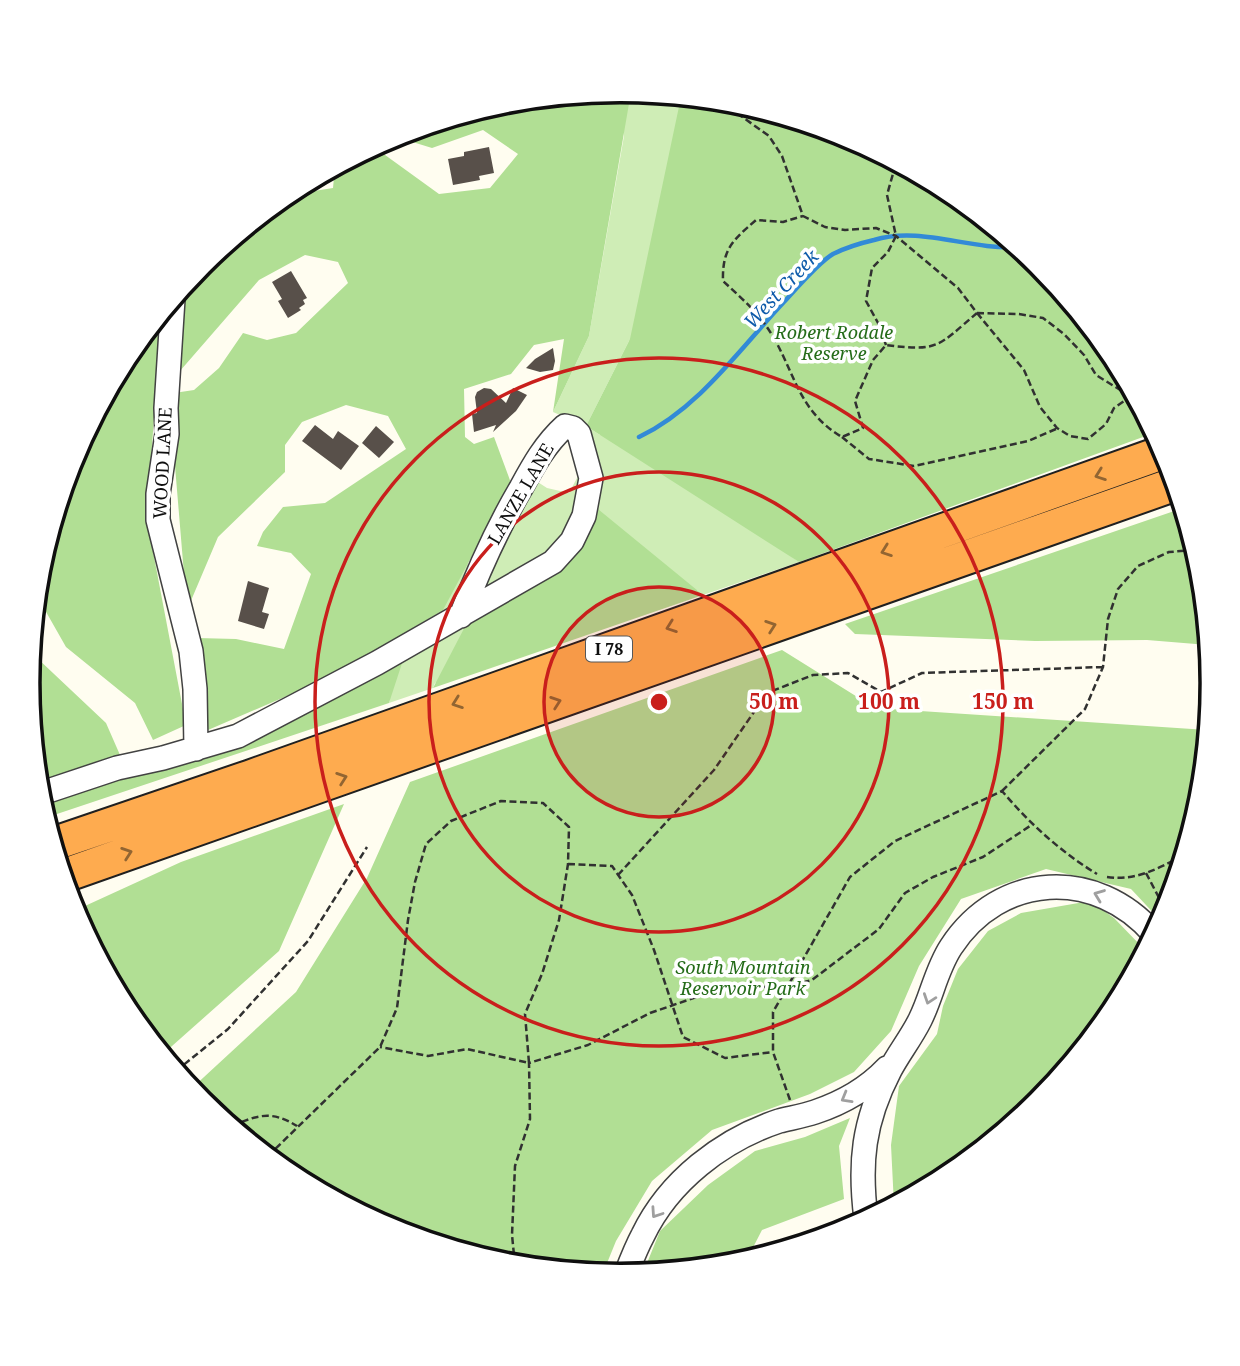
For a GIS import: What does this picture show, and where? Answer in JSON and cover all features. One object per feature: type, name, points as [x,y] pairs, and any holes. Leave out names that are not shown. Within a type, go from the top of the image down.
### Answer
[{"type":"highway","name":"I 78","points":[[62,841],[250,777],[1154,456]]},
{"type":"highway","name":"I 78","points":[[72,873],[1166,487]]},
{"type":"street","name":"WOOD LANE","points":[[172,316],[166,434],[158,494],[158,520],[191,651],[196,749]]},
{"type":"street","name":"LANZE LANE","points":[[50,790],[117,768],[238,736],[314,698],[461,616],[553,562],[572,541],[584,516],[591,478],[579,434],[573,428],[565,426],[538,457],[483,560],[461,616]]},
{"type":"street","points":[[865,1208],[861,1183],[863,1152],[880,1090],[921,1017],[938,970],[962,932],[1001,900],[1041,887],[1083,889],[1103,895],[1122,905],[1146,925]]},
{"type":"street","points":[[631,1263],[643,1233],[660,1206],[698,1166],[723,1147],[751,1132],[838,1104],[863,1088],[898,1055]]},
{"type":"path","points":[[741,116],[769,136],[782,156],[803,216]]},
{"type":"path","points":[[887,345],[866,301],[872,268],[888,252],[896,236],[887,195],[893,172]]},
{"type":"path","points":[[1057,428],[1028,441],[914,466],[869,459],[826,428],[812,413],[764,323],[723,281],[722,261],[733,239],[756,220],[783,222],[803,216],[825,227],[845,230],[876,228],[896,236],[958,288],[1024,370],[1040,407],[1057,428],[1070,436],[1088,439],[1106,424],[1114,408],[1126,400]]},
{"type":"path","points":[[887,345],[919,349],[939,345],[977,313],[1043,317],[1084,355],[1096,375],[1119,388]]},
{"type":"path","points":[[842,437],[863,428],[855,401],[873,360],[887,345]]},
{"type":"path","points":[[798,1116],[785,1091],[773,1052],[772,1012],[850,877],[895,841],[1002,791],[1085,709],[1103,667],[1108,619],[1118,589],[1138,566],[1169,552],[1184,551]]},
{"type":"path","points":[[618,876],[714,770],[767,693],[813,675],[848,673],[881,692],[922,673],[1103,667]]},
{"type":"path","points":[[1002,791],[1032,824],[1070,858],[1100,876],[1125,879],[1171,861]]},
{"type":"path","points":[[275,1149],[380,1047],[397,1008],[408,920],[426,844],[451,821],[501,801],[542,803],[569,827],[568,864],[559,920],[542,974],[525,1014],[530,1119],[515,1166],[514,1253]]},
{"type":"path","points":[[380,1047],[428,1056],[467,1049],[528,1063],[588,1045],[650,1013],[726,987],[785,987],[811,980],[879,929],[905,893],[933,877],[983,858],[1032,824]]},
{"type":"path","points":[[184,1065],[228,1029],[308,941],[366,847]]},
{"type":"path","points":[[568,864],[611,866],[632,895],[654,950],[683,1037],[725,1058],[773,1052]]},
{"type":"path","points":[[1146,873],[1159,897]]},
{"type":"path","points":[[241,1122],[255,1116],[282,1117],[298,1127]]},
{"type":"green space","name":"Robert Rodale Reserve","points":[[622,103],[658,104],[733,114],[806,134],[842,147],[910,181],[973,223],[1030,273],[1080,330],[1102,361],[792,557],[799,562],[703,595],[697,590],[435,683],[433,688],[389,703],[390,700],[197,740],[335,680],[414,636],[460,549],[479,586],[533,479],[547,488],[569,493],[593,448],[586,426],[553,412],[589,336],[624,136]],"holes":[[[630,339],[600,435],[586,426]]]},
{"type":"green space","points":[[629,103],[589,336],[553,412],[564,339],[534,345],[511,374],[464,389],[465,437],[474,444],[494,437],[511,483],[443,610],[333,676],[208,730],[197,638],[236,639],[284,649],[311,574],[291,553],[257,546],[263,532],[283,507],[325,503],[406,449],[388,416],[346,405],[302,422],[285,445],[285,472],[218,537],[187,610],[173,442],[174,393],[194,390],[219,368],[243,333],[267,340],[296,333],[348,283],[338,262],[305,255],[259,280],[173,379],[179,307],[210,273],[267,223],[314,191],[333,188],[334,179],[383,154],[439,194],[490,188],[518,154],[483,130],[432,148],[412,142],[507,114],[582,104]]},
{"type":"green space","name":"Robert Rodale Reserve","points":[[679,106],[733,114],[770,123],[842,147],[910,181],[973,223],[1030,273],[1080,330],[1122,393],[1144,436],[799,562],[586,426],[630,339]]},
{"type":"green space","points":[[160,330],[147,520],[186,725],[153,740],[135,703],[66,647],[45,610],[60,533],[84,461],[100,427],[118,393]]},
{"type":"green space","points":[[593,505],[703,595],[433,688],[470,617],[543,577]]},
{"type":"green space","points":[[1173,511],[1189,570],[1199,644],[1147,640],[1035,641],[855,634],[845,624]]},
{"type":"green space","name":"South Mountain Reservoir Park","points":[[782,650],[875,708],[1198,729],[1189,796],[1180,833],[1153,912],[1131,889],[1046,869],[961,899],[919,966],[891,1031],[854,1072],[810,1094],[712,1130],[652,1181],[616,1241],[607,1263],[507,1252],[470,1243],[398,1219],[330,1185],[298,1165],[238,1119],[199,1081],[296,992],[367,878],[410,782]]},
{"type":"green space","points":[[406,651],[389,703],[55,814],[51,797],[175,761]]},
{"type":"green space","points":[[41,661],[106,723],[120,755],[48,779],[41,721]]},
{"type":"green space","points":[[344,804],[279,951],[170,1048],[118,973],[85,906],[181,862]]},
{"type":"green space","points":[[1090,901],[1114,918],[1138,943],[1122,973],[1080,1036],[1030,1093],[973,1143],[893,1194],[891,1145],[899,1086],[937,1034],[943,1006],[958,969],[988,931],[1021,913]]},
{"type":"green space","points":[[850,1118],[839,1146],[844,1199],[762,1230],[753,1247],[696,1258],[647,1262],[660,1231],[708,1185],[755,1151],[805,1137]]},
{"type":"building","points":[[489,147],[494,173],[479,176],[480,180],[453,185],[448,159],[464,156],[464,152]]},
{"type":"building","points":[[291,271],[307,298],[303,300],[305,304],[299,308],[301,310],[288,318],[278,301],[282,299],[272,282]]},
{"type":"building","points":[[553,348],[553,370],[540,372],[526,368],[535,359]]},
{"type":"building","points":[[484,388],[491,389],[506,403],[513,388],[527,395],[516,411],[493,432],[496,425],[474,432],[472,414],[477,413],[475,397],[477,392]]},
{"type":"building","points":[[315,425],[333,439],[338,431],[359,446],[341,470],[302,441]]},
{"type":"building","points":[[376,426],[394,442],[379,458],[362,443]]},
{"type":"building","points":[[248,581],[269,588],[262,612],[269,614],[264,629],[238,621]]},
{"type":"waterway","name":"West Creek","points":[[639,437],[660,425],[699,395],[807,277],[833,254],[892,236],[927,237],[1002,247]]}]
